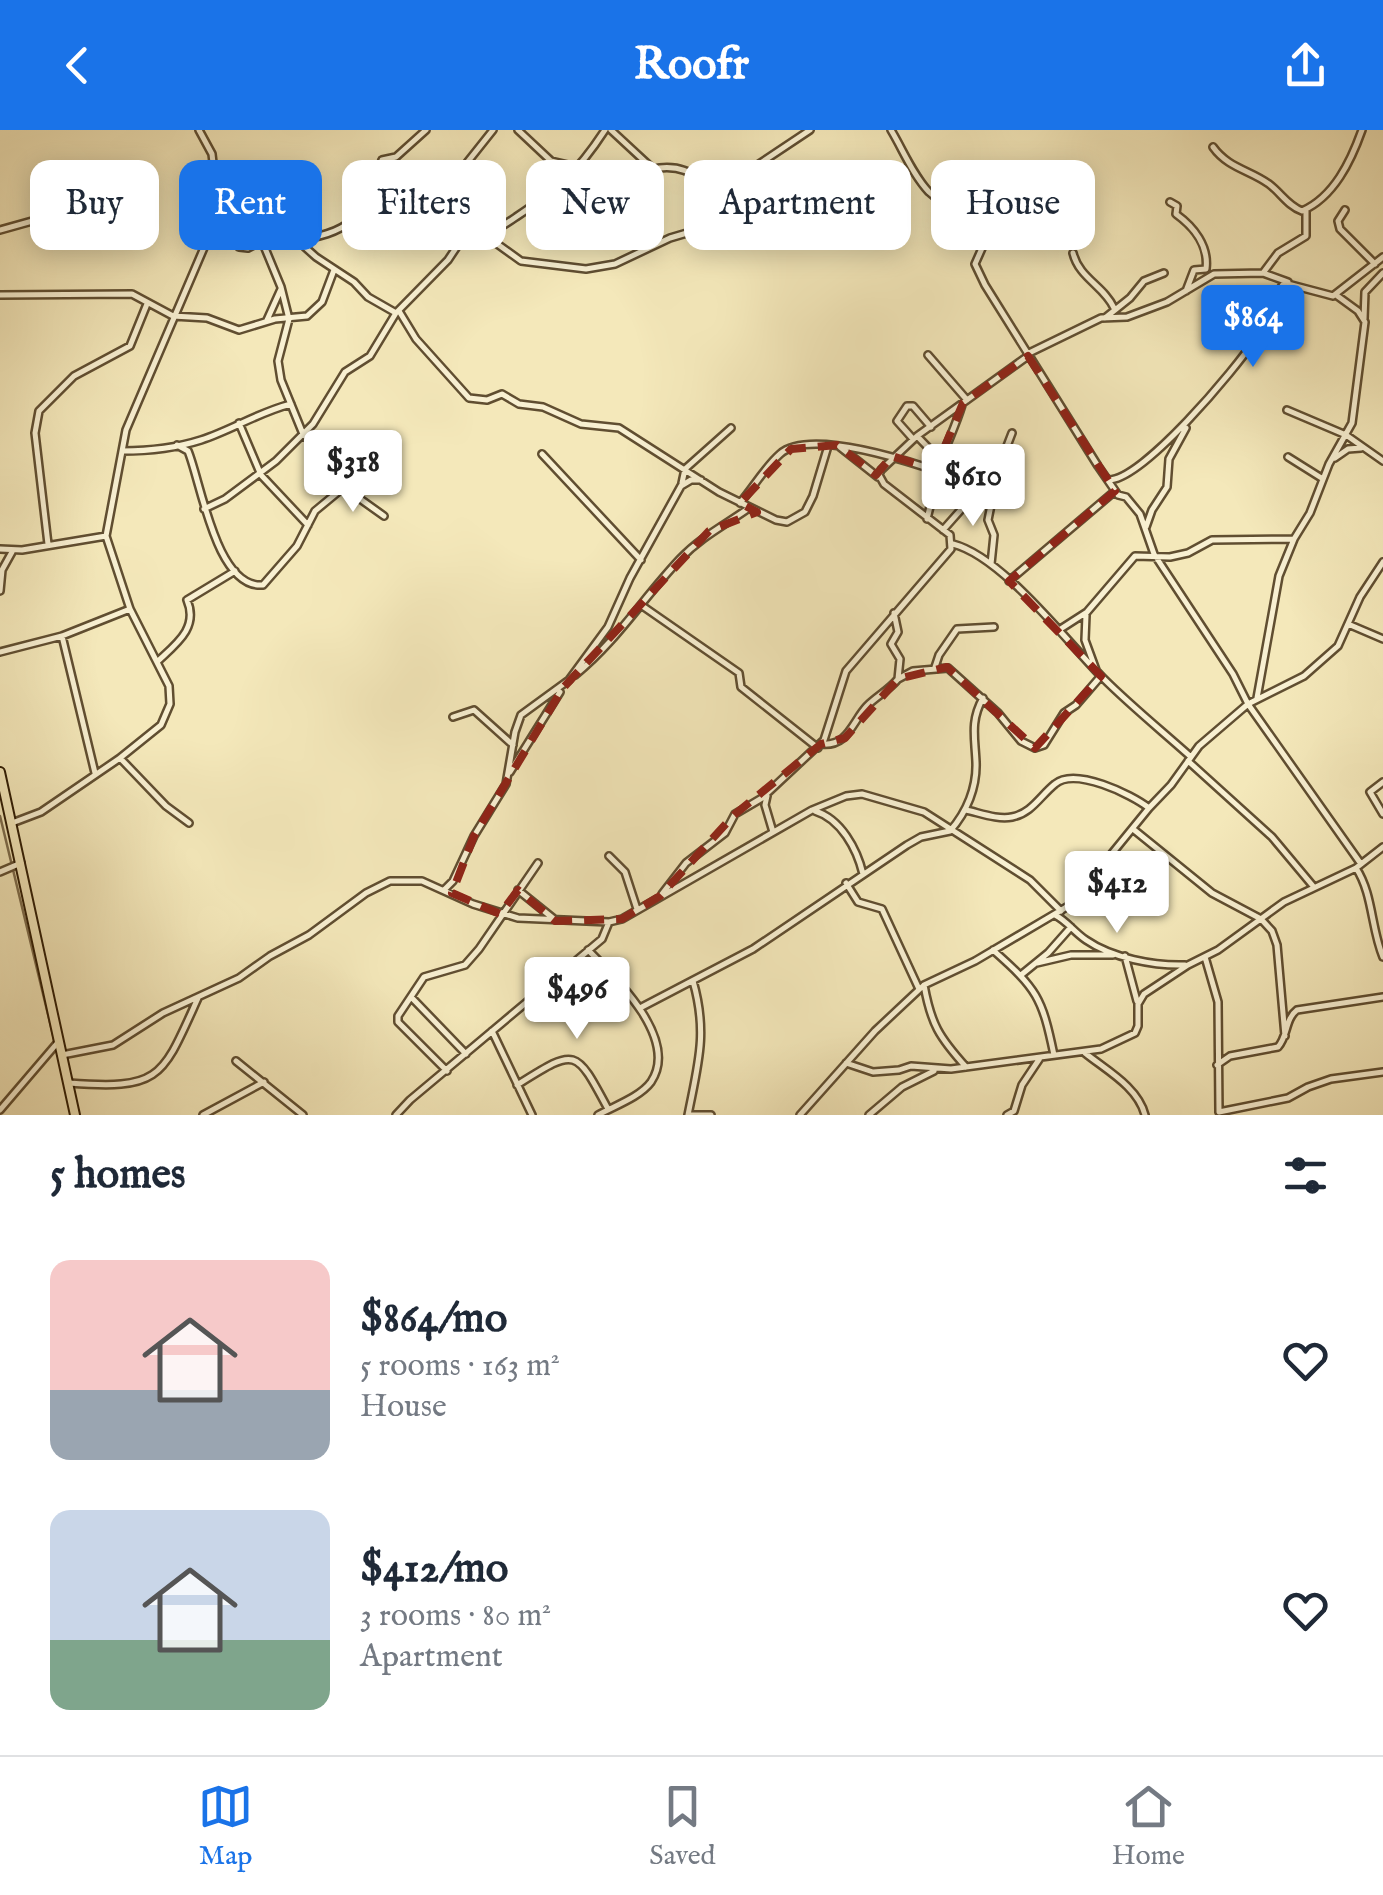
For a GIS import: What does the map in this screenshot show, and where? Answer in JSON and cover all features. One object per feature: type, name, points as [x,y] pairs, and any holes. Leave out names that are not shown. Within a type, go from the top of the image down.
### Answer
[{"type":"main road","points":[[0,774],[75,1115]]},
{"type":"street","points":[[198,130],[213,160]]},
{"type":"street","points":[[382,160],[396,157],[426,130]]},
{"type":"street","points":[[469,160],[493,130]]},
{"type":"street","points":[[518,130],[550,160]]},
{"type":"street","points":[[584,160],[608,130],[643,160]]},
{"type":"street","points":[[765,160],[810,130]]},
{"type":"street","points":[[891,130],[934,196],[960,208],[974,222],[983,246],[975,259],[977,272],[1108,480],[1133,504],[1154,554],[1233,674],[1248,704],[1358,866],[1383,957]]},
{"type":"street","points":[[1264,274],[1278,253],[1306,236],[1306,210],[1342,174],[1362,130]]},
{"type":"street","points":[[1213,147],[1229,164],[1271,185],[1293,208],[1306,210]]},
{"type":"street","points":[[1170,202],[1207,254],[1206,269],[1194,270],[1186,291]]},
{"type":"street","points":[[1336,296],[1380,261],[1340,229],[1338,221],[1346,210]]},
{"type":"street","points":[[0,230],[30,222]]},
{"type":"street","points":[[505,250],[520,261],[586,270],[615,264],[684,234]]},
{"type":"street","points":[[12,823],[41,812],[120,758],[153,733],[166,717],[169,686],[130,610],[106,536],[126,430],[202,250]]},
{"type":"street","points":[[177,444],[188,452],[209,528],[236,570],[252,585],[263,584],[297,546],[315,512],[342,486],[341,470],[303,434],[291,404],[278,361],[290,319],[266,250]]},
{"type":"street","points":[[310,250],[368,297],[398,312],[416,339],[469,398],[486,400],[502,394],[519,404],[544,407],[582,424],[619,428],[740,503],[776,520],[788,522],[805,512],[828,446]]},
{"type":"street","points":[[204,509],[261,474],[303,434],[345,372],[370,356],[398,312],[455,250]]},
{"type":"street","points":[[1073,253],[1078,268],[1114,308]]},
{"type":"street","points":[[0,294],[123,293],[174,316],[207,318],[239,330],[314,312],[329,288],[334,270]]},
{"type":"street","points":[[880,478],[892,456],[1028,355],[1105,318],[1144,281],[1164,273]]},
{"type":"street","points":[[1256,698],[1279,576],[1356,406],[1365,292],[1383,273]]},
{"type":"street","points":[[1105,318],[1147,310],[1214,274],[1264,274],[1322,295],[1336,296],[1364,318]]},
{"type":"street","points":[[1108,480],[1123,477],[1189,420],[1252,343],[1280,286],[1288,282]]},
{"type":"street","points":[[266,322],[281,286]]},
{"type":"street","points":[[48,544],[35,433],[38,410],[74,376],[130,346],[148,304]]},
{"type":"street","points":[[928,356],[965,402]]},
{"type":"street","points":[[927,520],[943,446],[965,402]]},
{"type":"street","points":[[122,451],[147,451],[201,440],[265,410],[291,404]]},
{"type":"street","points":[[930,427],[912,406],[907,406],[898,422],[941,461]]},
{"type":"street","points":[[1286,410],[1346,435],[1383,461]]},
{"type":"street","points":[[1145,530],[1167,487],[1169,458],[1189,420]]},
{"type":"street","points":[[238,424],[261,474],[308,525]]},
{"type":"street","points":[[508,774],[562,688],[608,627],[621,595],[681,486],[685,469],[731,428]]},
{"type":"street","points":[[991,564],[994,535],[988,517],[992,500],[1016,464],[1007,446],[1012,433]]},
{"type":"street","points":[[740,503],[784,451],[837,445],[930,467],[941,461]]},
{"type":"street","points":[[837,445],[943,530],[953,544]]},
{"type":"street","points":[[1329,464],[1348,449],[1362,448]]},
{"type":"street","points":[[542,454],[641,560]]},
{"type":"street","points":[[1288,457],[1323,480]]},
{"type":"street","points":[[866,467],[884,466]]},
{"type":"street","points":[[681,486],[691,480],[702,480]]},
{"type":"street","points":[[342,486],[384,516]]},
{"type":"street","points":[[1009,582],[1116,491]]},
{"type":"street","points":[[943,530],[966,504],[992,500]]},
{"type":"street","points":[[569,680],[605,648],[680,558],[709,531],[749,508]]},
{"type":"street","points":[[0,549],[106,536]]},
{"type":"street","points":[[1058,630],[1087,612],[1135,556],[1180,555],[1212,540],[1294,538]]},
{"type":"street","points":[[953,544],[971,550],[991,564],[1272,837],[1313,886]]},
{"type":"street","points":[[660,896],[686,863],[725,833],[735,814],[767,794],[819,746],[830,728],[841,680],[953,544]]},
{"type":"street","points":[[0,591],[2,570],[13,550]]},
{"type":"street","points":[[800,1115],[921,987],[1070,906],[1190,759],[1256,698],[1304,676],[1324,662],[1338,646],[1360,597],[1383,562]]},
{"type":"street","points":[[157,662],[186,634],[192,616],[187,600],[236,570]]},
{"type":"street","points":[[642,605],[740,673],[741,688],[819,746],[844,738],[870,703],[898,679],[935,667],[948,668],[983,698],[1021,740],[1040,747],[1099,673]]},
{"type":"street","points":[[0,652],[62,636],[130,610]]},
{"type":"street","points":[[894,612],[898,632],[892,644],[900,659],[898,679]]},
{"type":"street","points":[[1087,612],[1085,640],[1099,673]]},
{"type":"street","points":[[1348,624],[1383,639]]},
{"type":"street","points":[[935,667],[939,654],[957,630],[994,627]]},
{"type":"street","points":[[62,636],[95,773]]},
{"type":"street","points":[[444,890],[453,881],[474,836],[504,791],[517,722],[523,712],[562,688]]},
{"type":"street","points":[[640,1008],[801,919],[846,883],[921,837],[950,830],[966,810],[976,762],[972,731],[983,698]]},
{"type":"street","points":[[453,717],[474,710],[513,746]]},
{"type":"street","points":[[120,758],[166,806],[190,823]]},
{"type":"street","points":[[94,764],[102,768]]},
{"type":"street","points":[[966,810],[1015,817],[1036,804],[1056,782],[1072,779],[1110,786],[1149,808]]},
{"type":"street","points":[[1383,782],[1370,792],[1383,814]]},
{"type":"street","points":[[767,794],[765,805],[773,832]]},
{"type":"street","points":[[62,1055],[113,1045],[199,995],[239,978],[380,885],[414,880],[500,914],[609,922],[622,919],[812,810],[846,796],[862,794],[924,812],[1030,880],[1060,911]]},
{"type":"street","points":[[812,810],[838,824],[856,853],[863,874]]},
{"type":"street","points":[[1133,829],[1212,893],[1261,919],[1272,931],[1285,1036]]},
{"type":"street","points":[[1138,1004],[1144,994],[1188,965],[1313,886],[1358,866],[1383,847]]},
{"type":"street","points":[[609,856],[625,872],[637,910]]},
{"type":"street","points":[[447,1071],[398,1022],[398,1016],[424,977],[465,964],[480,949],[538,862]]},
{"type":"street","points":[[0,872],[21,863]]},
{"type":"street","points":[[452,893],[453,881]]},
{"type":"street","points":[[846,883],[858,902],[882,909],[921,987],[938,1036],[966,1066]]},
{"type":"street","points":[[518,890],[555,920]]},
{"type":"street","points":[[1052,914],[1094,946],[1164,966],[1188,965]]},
{"type":"street","points":[[396,1115],[602,939],[609,922]]},
{"type":"street","points":[[1021,975],[1070,927]]},
{"type":"street","points":[[588,950],[624,986],[656,1041],[654,1076],[649,1086],[598,1115]]},
{"type":"street","points":[[993,950],[1038,994],[1054,1055]]},
{"type":"street","points":[[1037,963],[1071,955],[1122,955]]},
{"type":"street","points":[[846,1063],[873,1072],[910,1066],[937,1070],[1102,1049],[1138,1026],[1138,1004],[1122,955]]},
{"type":"street","points":[[1205,957],[1218,1002],[1219,1114],[1288,1098],[1332,1079],[1383,1072]]},
{"type":"street","points":[[693,981],[702,1012],[702,1029],[689,1115],[711,1115]]},
{"type":"street","points":[[69,1083],[132,1084],[160,1072],[171,1058],[199,995]]},
{"type":"street","points":[[1217,1065],[1230,1056],[1278,1046],[1291,1016],[1298,1010],[1383,997]]},
{"type":"street","points":[[412,998],[466,1054]]},
{"type":"street","points":[[492,1031],[532,1115]]},
{"type":"street","points":[[0,1110],[59,1041]]},
{"type":"street","points":[[1217,1046],[1230,1056]]},
{"type":"street","points":[[1085,1053],[1135,1094],[1142,1102],[1144,1115]]},
{"type":"street","points":[[1007,1115],[1014,1110],[1022,1085],[1042,1056]]},
{"type":"street","points":[[516,1085],[568,1057],[578,1060],[588,1071],[608,1109]]},
{"type":"street","points":[[236,1062],[303,1115]]},
{"type":"street","points":[[870,1115],[902,1088],[937,1070]]},
{"type":"street","points":[[203,1115],[264,1082]]},
{"type":"highlighted area","points":[[1028,356],[1115,491],[1009,581],[1101,676],[1035,748],[947,667],[898,679],[845,738],[821,744],[734,815],[660,896],[622,919],[555,921],[518,890],[500,914],[452,893],[474,836],[563,688],[709,531],[757,512],[740,503],[791,449],[837,445],[876,475],[892,456],[935,470],[963,403]]},
{"type":"waterway","points":[[0,816],[59,1060]]}]
